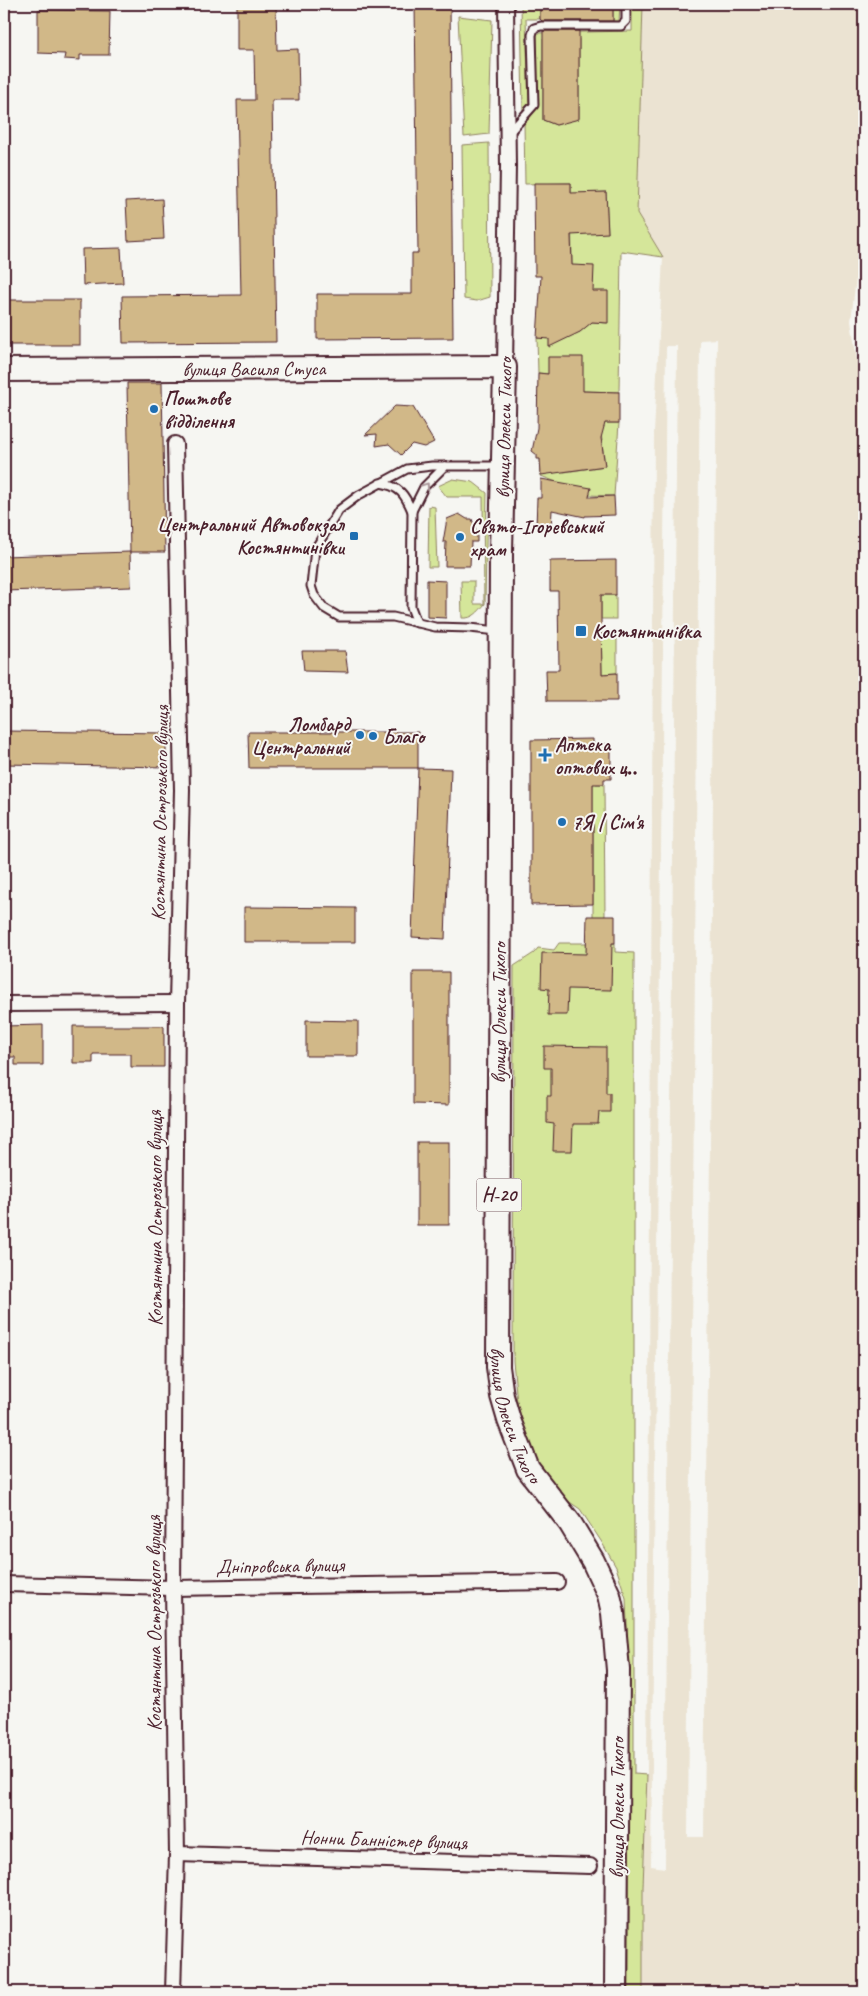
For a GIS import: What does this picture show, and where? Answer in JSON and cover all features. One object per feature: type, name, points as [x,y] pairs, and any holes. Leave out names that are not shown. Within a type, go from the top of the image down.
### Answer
[{"type":"main road","name":"вулиця Василя Стуса","points":[[4,370],[505,368]]},
{"type":"main road","name":"вулиця Олекси Тихого","points":[[505,368],[500,631],[498,1367],[508,1420],[528,1469],[570,1523],[593,1561],[609,1595],[613,1613],[618,1670],[616,1992]]},
{"type":"street","name":"вулиця Олекси Тихого","points":[[505,368],[508,134],[506,4]]},
{"type":"street","name":"Костянтина Острозького вулиця","points":[[173,1992],[177,1854],[173,1588],[177,1003],[182,790],[175,444]]},
{"type":"street","points":[[4,1004],[177,1003]]},
{"type":"street","name":"Дніпровська вулиця","points":[[4,1584],[173,1588],[557,1582]]},
{"type":"street","name":"Нонни Банністер вулиця","points":[[177,1854],[590,1866]]},
{"type":"lane","points":[[508,134],[534,105],[532,35],[534,28],[540,26],[621,26],[626,21],[626,4]]},
{"type":"lane","points":[[500,631],[435,627],[393,617],[339,617],[324,608],[314,595],[311,586],[314,549],[339,510],[359,495],[407,469],[445,466],[503,466]]},
{"type":"lane","points":[[412,512],[424,487],[445,466]]},
{"type":"lane","points":[[380,482],[392,485],[405,495],[412,512],[411,607],[417,623]]},
{"type":"shaded area","points":[[643,4],[864,4],[864,208],[851,321],[864,408],[864,1244],[857,1789],[864,1852],[864,1992],[643,1992],[643,1887],[647,1775],[654,433],[663,257],[637,214]],"holes":[[[717,339],[704,1837],[688,1837],[700,340]],[[666,346],[677,346],[665,1868],[651,1866]]]},
{"type":"green space","points":[[521,4],[540,4],[540,19],[526,19],[529,105],[523,112]]},
{"type":"green space","points":[[613,4],[620,4],[619,21],[613,21]]},
{"type":"green space","points":[[632,4],[643,4],[637,214],[663,257],[621,251],[619,392],[583,391],[548,374],[538,373],[537,338],[556,339],[580,332],[592,322],[607,323],[593,291],[572,266],[571,183],[525,184],[524,122],[529,119],[538,106],[537,33],[632,31]],"holes":[[[543,39],[579,39],[579,118],[556,125],[543,120]],[[606,192],[608,233],[589,193]]]},
{"type":"green space","points":[[458,16],[492,20],[489,134],[464,137]]},
{"type":"green space","points":[[489,143],[490,297],[477,301],[464,299],[462,145]]},
{"type":"green space","points":[[605,423],[619,423],[614,496],[589,495],[541,476],[540,459],[564,472],[605,466],[601,433]]},
{"type":"green space","points":[[453,479],[473,482],[487,493],[485,604],[475,614],[466,618],[462,618],[461,581],[474,581],[474,604],[484,604],[483,497],[447,497],[438,486]]},
{"type":"green space","points":[[429,506],[435,507],[437,567],[428,567]]},
{"type":"green space","points":[[601,595],[616,595],[616,619],[601,619]]},
{"type":"green space","points":[[601,632],[617,632],[617,673],[602,674]]},
{"type":"green space","points":[[593,744],[596,744],[596,784],[604,784],[605,916],[593,920]]},
{"type":"green space","points":[[559,943],[615,943],[615,952],[634,953],[634,1774],[647,1775],[643,1887],[643,1992],[629,1992],[629,1677],[626,1598],[616,1567],[580,1509],[565,1499],[540,1467],[527,1438],[517,1403],[513,1361],[514,966],[534,953],[538,948],[554,950]]},
{"type":"green space","points":[[864,1244],[864,1852],[857,1789]]},
{"type":"building","points":[[237,4],[276,4],[277,50],[298,49],[299,100],[272,100],[276,342],[123,343],[122,296],[241,295],[237,100],[255,100],[254,50],[237,50]]},
{"type":"building","points":[[415,4],[450,4],[453,338],[317,339],[317,294],[412,294],[412,253],[418,253]]},
{"type":"building","points":[[540,4],[613,4],[613,21],[542,21],[540,19]]},
{"type":"building","points":[[38,10],[110,11],[109,55],[80,55],[80,60],[64,59],[65,54],[38,53]]},
{"type":"building","points":[[543,31],[579,31],[579,119],[556,125],[543,120]]},
{"type":"building","points":[[534,183],[571,183],[571,193],[606,192],[608,233],[571,235],[572,265],[594,266],[593,291],[608,291],[608,323],[592,322],[580,332],[549,347],[549,339],[537,338],[541,276],[535,276]]},
{"type":"building","points":[[162,199],[164,239],[128,241],[126,201]]},
{"type":"building","points":[[121,248],[123,283],[83,285],[82,249]]},
{"type":"building","points":[[4,300],[80,300],[80,345],[4,345]]},
{"type":"building","points":[[548,357],[583,357],[583,391],[619,392],[619,423],[605,423],[601,438],[605,466],[541,475],[540,459],[537,459],[537,455],[532,451],[537,428],[538,373],[548,374]]},
{"type":"building","points":[[127,383],[162,383],[165,552],[130,552]]},
{"type":"building","points":[[395,406],[413,407],[434,442],[424,447],[412,444],[401,455],[389,444],[376,446],[377,434],[365,435]]},
{"type":"building","points":[[541,479],[591,488],[589,497],[614,496],[615,515],[585,517],[552,510],[551,529],[536,528],[537,498],[541,498]]},
{"type":"building","name":"Свято-Ігоревський храм","points":[[459,514],[467,519],[472,519],[477,533],[477,542],[471,542],[470,566],[445,566],[446,542],[443,542],[447,519]]},
{"type":"building","points":[[130,552],[131,587],[4,591],[4,556]]},
{"type":"building","points":[[616,560],[616,595],[601,595],[601,619],[602,674],[617,673],[617,701],[547,701],[546,670],[559,670],[558,591],[550,591],[550,561]]},
{"type":"building","points":[[427,580],[446,581],[446,618],[427,617]]},
{"type":"building","points":[[302,651],[345,651],[348,672],[304,671]]},
{"type":"building","points":[[4,731],[166,733],[166,767],[4,764]]},
{"type":"building","points":[[248,732],[418,732],[418,768],[249,768]]},
{"type":"building","points":[[593,739],[593,744],[611,744],[611,779],[604,779],[604,784],[593,784],[593,904],[531,905],[531,740]]},
{"type":"building","points":[[418,768],[451,769],[445,939],[412,937]]},
{"type":"building","points":[[244,907],[355,908],[355,942],[244,942]]},
{"type":"building","points":[[587,916],[615,916],[615,943],[612,943],[611,990],[568,989],[567,1015],[548,1015],[549,989],[541,988],[542,953],[586,954]]},
{"type":"building","points":[[413,972],[449,972],[449,1105],[413,1104]]},
{"type":"building","points":[[306,1020],[358,1021],[358,1056],[306,1056]]},
{"type":"building","points":[[43,1025],[43,1065],[15,1065],[15,1057],[4,1057],[4,1026]]},
{"type":"building","points":[[73,1026],[164,1026],[164,1067],[131,1067],[131,1054],[93,1054],[93,1063],[73,1063]]},
{"type":"building","points":[[544,1046],[606,1047],[606,1093],[610,1093],[610,1112],[599,1112],[598,1124],[573,1124],[572,1151],[553,1151],[554,1124],[547,1123],[547,1096],[551,1096],[551,1068],[544,1068]]},
{"type":"building","points":[[417,1142],[449,1142],[449,1225],[417,1225]]},
{"type":"place","name":"Поштове відділення","points":[[154,409]]},
{"type":"place","name":"Центральний Автовокзал Костянтинівки","points":[[354,536]]},
{"type":"place","name":"Свято-Ігоревський храм","points":[[460,537]]},
{"type":"place","name":"Костянтинівка","points":[[581,631]]},
{"type":"place","name":"Ломбард Центральний","points":[[360,735]]},
{"type":"place","name":"Благо","points":[[373,736]]},
{"type":"place","name":"Аптека оптових ц‥","points":[[545,755]]},
{"type":"place","name":"7Я | Сім'я","points":[[562,822]]}]
